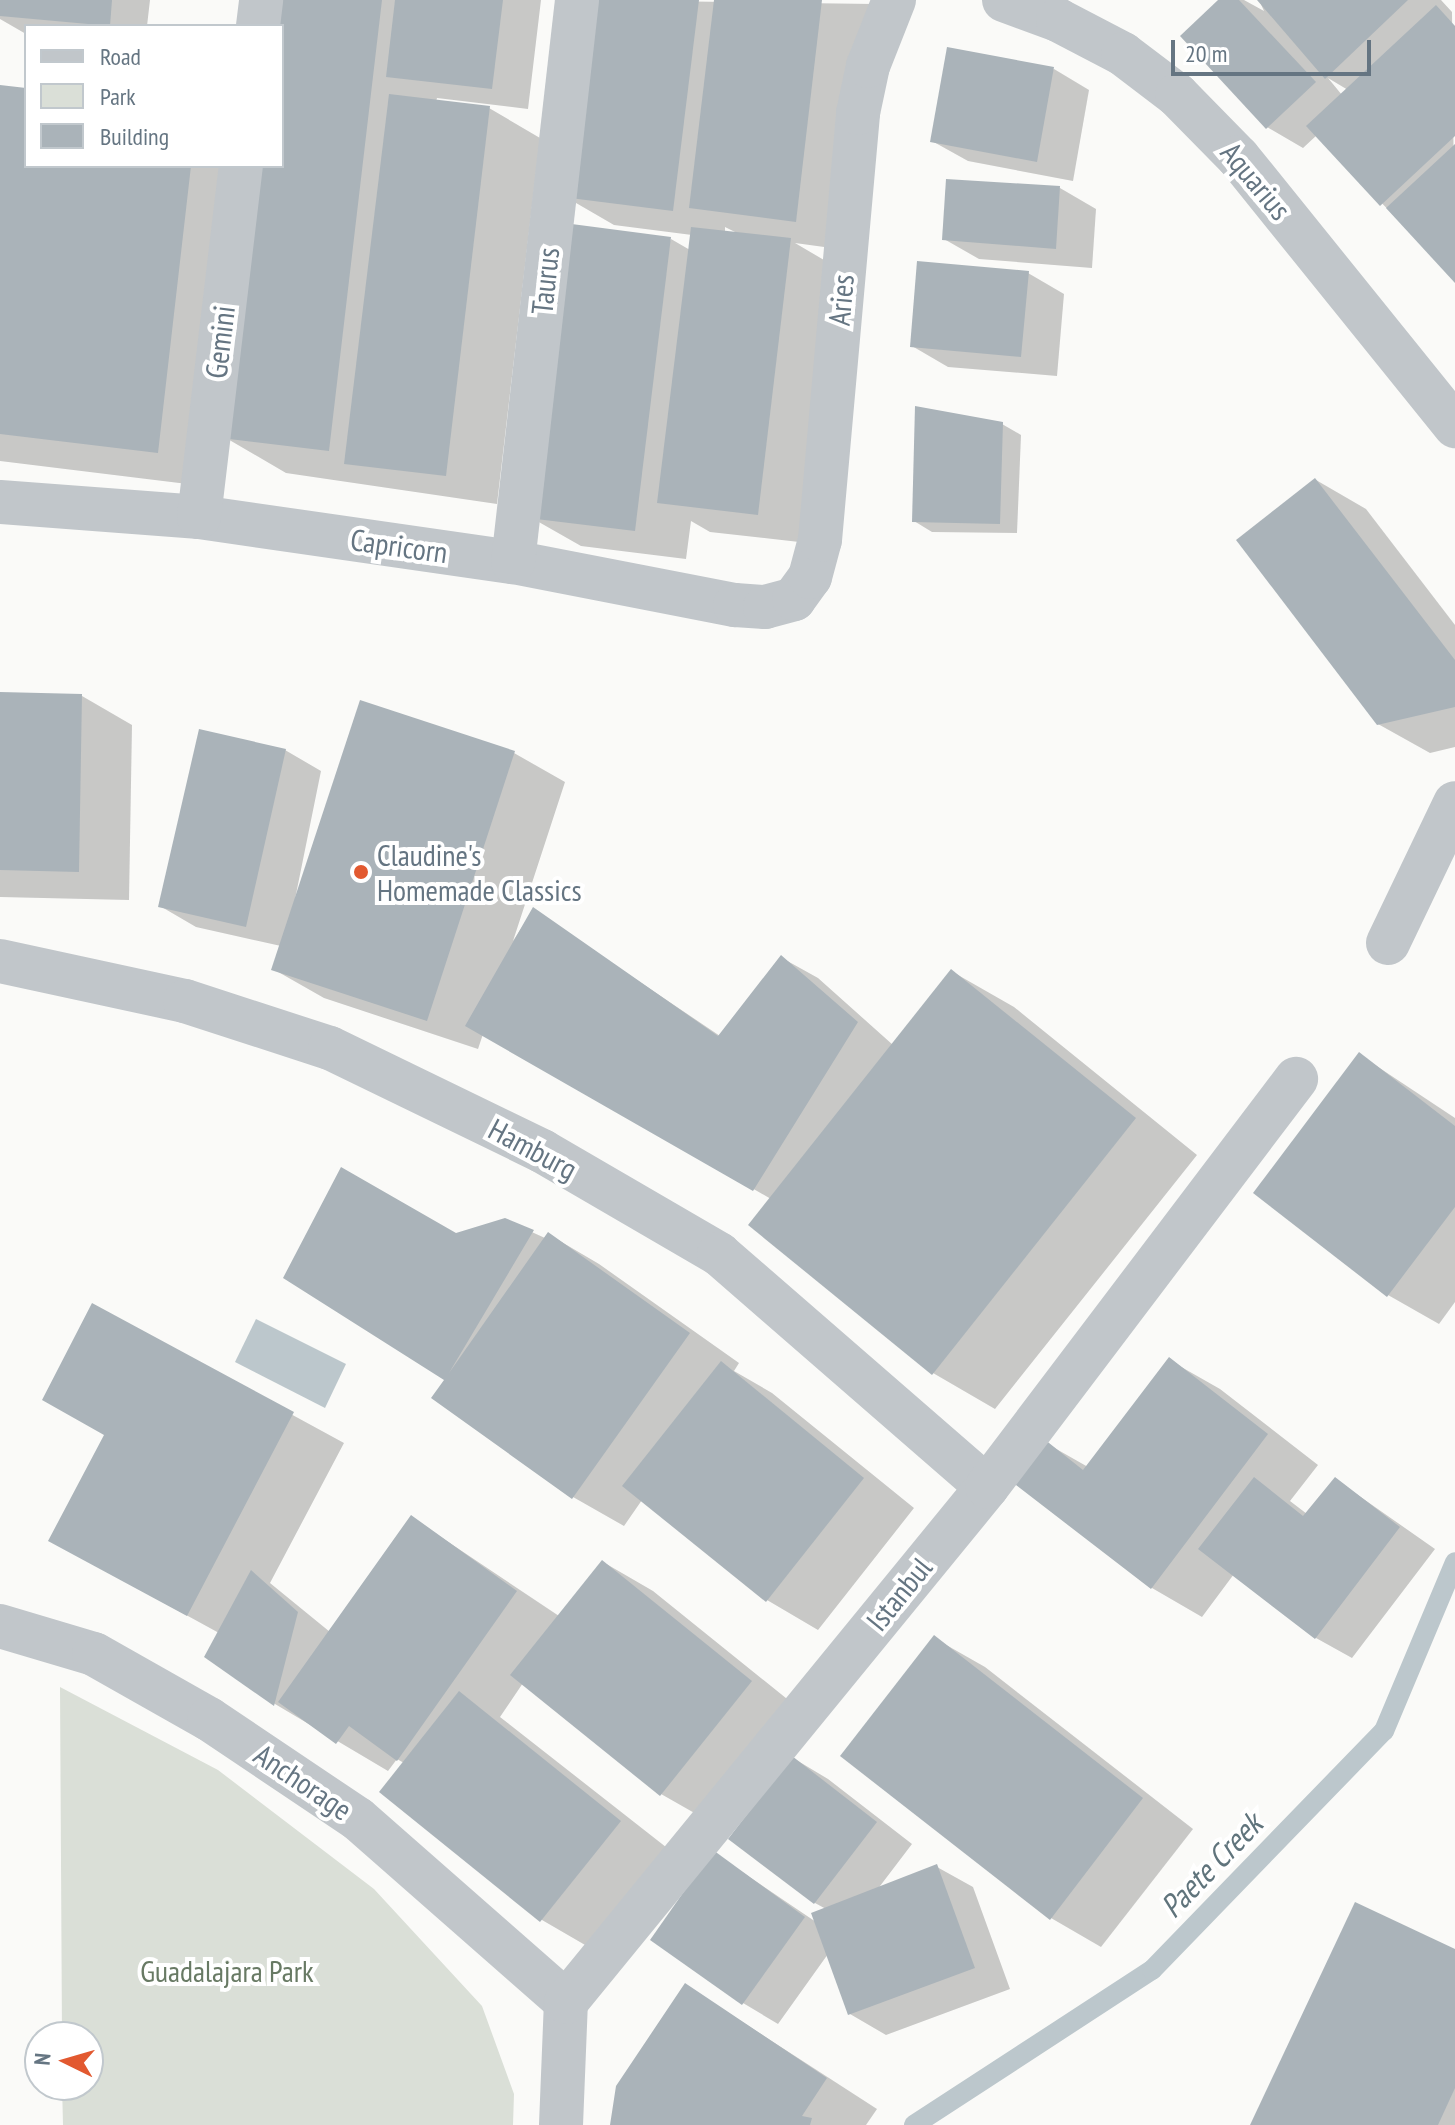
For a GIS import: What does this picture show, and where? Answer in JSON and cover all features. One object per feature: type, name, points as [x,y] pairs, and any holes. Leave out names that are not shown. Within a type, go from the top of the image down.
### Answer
[{"type":"street","points":[[258,24],[261,0]]},
{"type":"street","name":"Taurus","points":[[513,562],[577,0]]},
{"type":"street","name":"Aries","points":[[794,599],[810,577],[820,540],[858,113],[868,66],[894,0]]},
{"type":"street","name":"Aquarius","points":[[1004,0],[1058,20],[1123,54],[1177,95],[1238,157],[1455,426]]},
{"type":"street","name":"Gemini","points":[[199,517],[241,168]]},
{"type":"street","name":"Capricorn","points":[[0,502],[199,517],[513,562],[735,605],[765,607],[794,599]]},
{"type":"street","points":[[1388,943],[1455,803]]},
{"type":"street","name":"Hamburg","points":[[0,961],[185,1001],[330,1048],[542,1151],[719,1254],[987,1487]]},
{"type":"street","name":"Istanbul","points":[[566,2002],[987,1487],[1296,1079]]},
{"type":"street","name":"Anchorage","points":[[0,1626],[94,1654],[209,1719],[358,1819],[566,2002]]},
{"type":"street","points":[[561,2125],[566,2002]]},
{"type":"green space","name":"Guadalajara Park","points":[[60,1687],[218,1770],[374,1889],[482,2006],[514,2094],[513,2125],[63,2125],[62,2101],[104,2101],[104,2021],[62,2021]]},
{"type":"shaded area","points":[[256,1319],[346,1364],[325,1408],[235,1362]]},
{"type":"building","points":[[0,0],[112,0],[110,24],[0,16]]},
{"type":"building","points":[[274,0],[382,0],[329,451],[221,438],[254,168],[284,168],[284,24],[271,24]]},
{"type":"building","points":[[395,0],[503,0],[492,89],[386,77]]},
{"type":"building","points":[[586,0],[699,0],[673,211],[562,197]]},
{"type":"building","points":[[714,0],[822,0],[796,222],[689,208]]},
{"type":"building","points":[[1218,0],[1239,0],[1316,82],[1266,129],[1180,36]]},
{"type":"building","points":[[1257,0],[1408,0],[1325,79]]},
{"type":"building","points":[[1436,5],[1455,26],[1455,136],[1380,206],[1306,126]]},
{"type":"building","points":[[947,47],[1054,67],[1037,162],[930,142]]},
{"type":"building","points":[[0,85],[24,88],[24,168],[191,168],[158,453],[0,434]]},
{"type":"building","points":[[389,94],[490,106],[446,476],[344,464]]},
{"type":"building","points":[[1455,144],[1455,283],[1386,208]]},
{"type":"building","points":[[946,179],[1060,186],[1056,249],[942,240]]},
{"type":"building","points":[[564,223],[671,237],[635,531],[528,518]]},
{"type":"building","points":[[691,227],[791,238],[758,515],[657,503]]},
{"type":"building","points":[[917,261],[1029,271],[1021,357],[910,347]]},
{"type":"building","points":[[915,406],[1003,422],[1000,524],[912,522]]},
{"type":"building","points":[[1315,478],[1455,660],[1455,707],[1377,725],[1236,540]]},
{"type":"building","points":[[0,692],[82,694],[79,872],[0,870]]},
{"type":"building","points":[[360,700],[515,751],[427,1021],[271,970]]},
{"type":"building","points":[[199,729],[286,749],[246,927],[158,907]]},
{"type":"building","points":[[533,907],[718,1036],[781,955],[858,1022],[753,1191],[465,1026]]},
{"type":"building","points":[[951,969],[1136,1118],[932,1375],[748,1225]]},
{"type":"building","points":[[1359,1052],[1455,1126],[1455,1207],[1387,1297],[1253,1193]]},
{"type":"building","points":[[341,1167],[456,1233],[505,1218],[534,1230],[449,1373],[548,1232],[690,1333],[572,1499],[431,1398],[444,1380],[283,1278]]},
{"type":"building","points":[[92,1303],[294,1412],[187,1616],[48,1541],[104,1435],[42,1400]]},
{"type":"building","points":[[1169,1357],[1268,1434],[1151,1589],[1012,1482],[1044,1439],[1083,1470]]},
{"type":"building","points":[[721,1361],[864,1478],[766,1602],[622,1486]]},
{"type":"building","points":[[1254,1477],[1303,1516],[1335,1477],[1400,1527],[1315,1639],[1198,1549]]},
{"type":"building","points":[[411,1515],[517,1591],[397,1761],[349,1726],[336,1744],[278,1702]]},
{"type":"building","points":[[602,1560],[752,1681],[660,1796],[510,1675]]},
{"type":"building","points":[[251,1570],[298,1612],[274,1706],[204,1657]]},
{"type":"building","points":[[934,1635],[1143,1798],[1050,1920],[840,1756]]},
{"type":"building","points":[[459,1691],[621,1821],[540,1922],[379,1792]]},
{"type":"building","points":[[792,1756],[877,1822],[814,1904],[728,1839]]},
{"type":"building","points":[[713,1850],[805,1917],[742,2005],[650,1940]]},
{"type":"building","points":[[937,1864],[975,1968],[848,2015],[811,1913]]},
{"type":"building","points":[[1355,1902],[1455,1949],[1455,2088],[1438,2125],[1250,2125]]},
{"type":"building","points":[[685,1983],[827,2078],[802,2116],[812,2118],[810,2125],[610,2125],[616,2086]]},
{"type":"waterway","name":"Paete Creek","points":[[914,2125],[1152,1970],[1384,1731],[1455,1562]]},
{"type":"place","name":"Claudine's Homemade Classics","points":[[361,872]]}]
